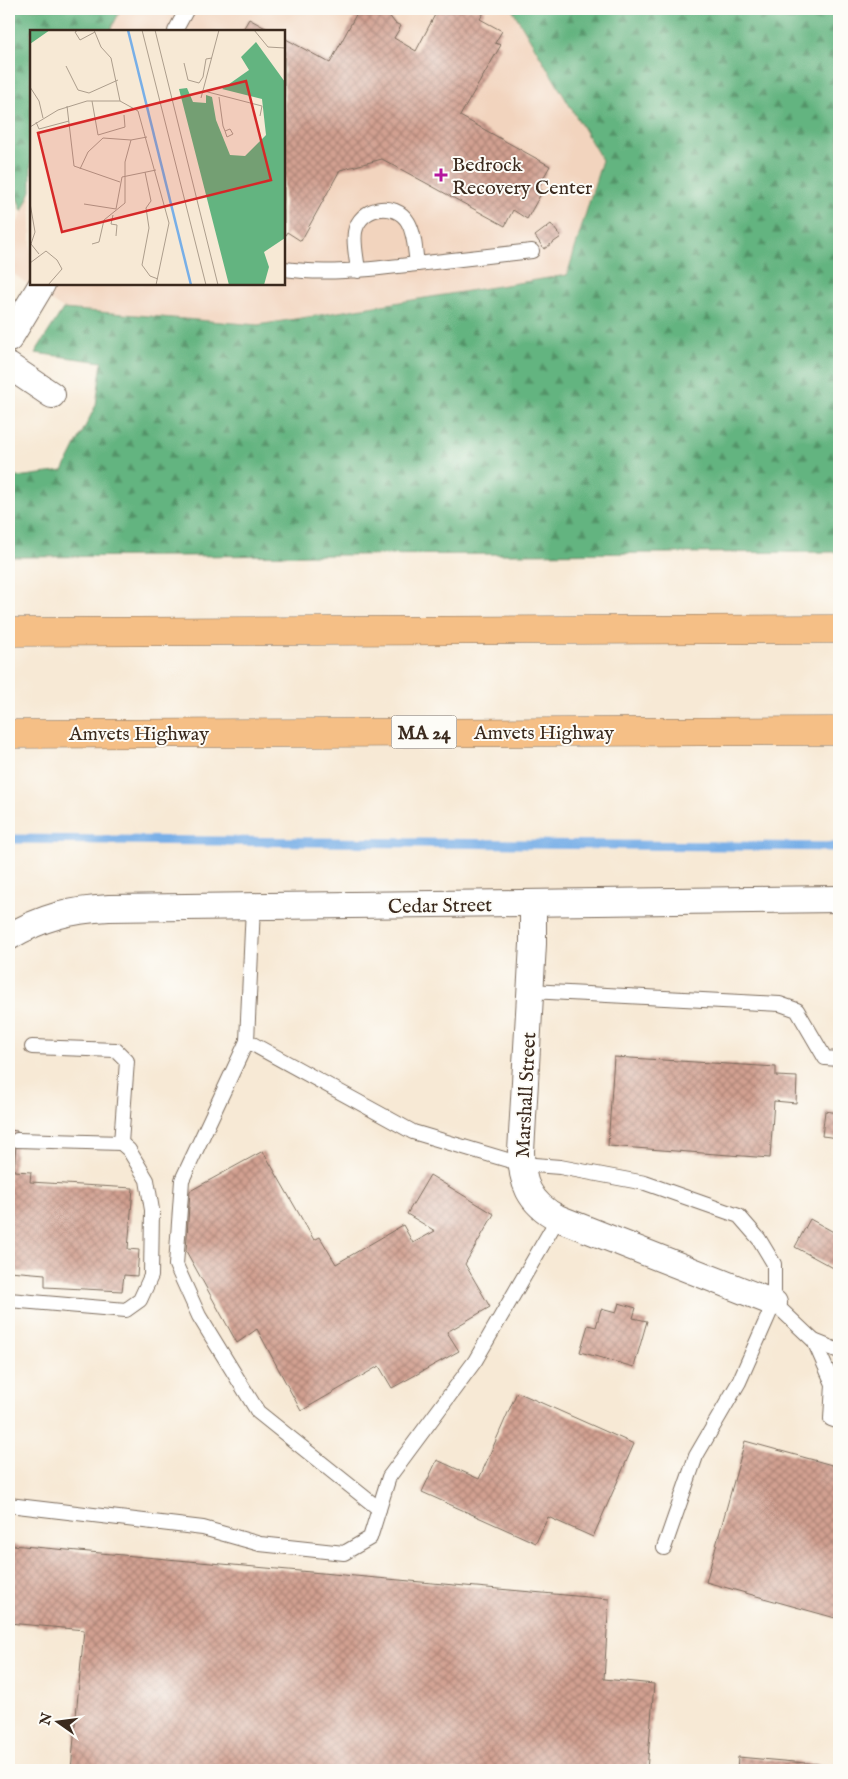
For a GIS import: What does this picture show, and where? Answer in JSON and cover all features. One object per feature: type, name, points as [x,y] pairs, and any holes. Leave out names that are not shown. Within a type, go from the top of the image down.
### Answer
[{"type":"highway","points":[[9,632],[839,629]]},
{"type":"highway","name":"Amvets Highway","points":[[9,734],[839,731]]},
{"type":"street","points":[[9,339],[41,285]]},
{"type":"street","points":[[9,366],[52,394]]},
{"type":"street","name":"Cedar Street","points":[[9,937],[41,920],[74,911],[109,908],[839,899]]},
{"type":"street","name":"Marshall Street","points":[[533,904],[521,1164],[523,1178],[528,1190],[545,1211],[558,1218],[774,1303]]},
{"type":"lane","points":[[176,30],[187,9]]},
{"type":"lane","points":[[358,271],[355,232],[358,222],[374,210],[384,208],[402,215],[408,222],[412,232],[417,264]]},
{"type":"lane","points":[[285,269],[317,272],[358,271],[532,251]]},
{"type":"lane","points":[[253,906],[248,1041],[182,1180],[176,1265],[199,1316],[258,1412],[379,1509]]},
{"type":"lane","points":[[530,991],[780,1004],[797,1010],[825,1058],[839,1059]]},
{"type":"lane","points":[[248,1041],[414,1132],[521,1164],[560,1167],[645,1183],[739,1216],[759,1239],[774,1264],[774,1303],[739,1382],[696,1456],[664,1548]]},
{"type":"lane","points":[[32,1047],[116,1050],[127,1061],[121,1143]]},
{"type":"lane","points":[[9,1300],[126,1310],[140,1300],[151,1276],[152,1210],[147,1180],[130,1150],[121,1143],[16,1140]]},
{"type":"lane","points":[[9,1505],[204,1528],[260,1544],[344,1553],[370,1538],[389,1477],[475,1361],[558,1218]]},
{"type":"lane","points":[[774,1303],[814,1341],[839,1351]]},
{"type":"lane","points":[[814,1341],[833,1384],[831,1419],[839,1422]]},
{"type":"shaded area","name":"Bedrock Recovery Center","points":[[121,9],[512,9],[602,160],[567,275],[258,325],[63,309],[9,271],[9,242],[30,193],[30,285],[285,285],[285,30],[110,30]]},
{"type":"green space","points":[[9,9],[121,9],[110,30],[30,30],[30,193],[22,211],[9,176]]},
{"type":"green space","points":[[512,9],[839,9],[839,552],[9,557],[9,478],[63,471],[96,405],[102,362],[35,353],[63,309],[258,325],[567,275],[602,160]]},
{"type":"building","points":[[359,9],[377,9],[388,14],[395,23],[401,26],[394,38],[416,51],[438,9],[486,9],[480,19],[502,31],[495,43],[501,45],[460,116],[550,166],[537,189],[542,192],[527,219],[513,210],[505,226],[382,159],[340,170],[301,241],[287,232],[285,235],[285,39],[330,63]]},
{"type":"building","points":[[249,19],[269,30],[243,30]]},
{"type":"building","points":[[551,224],[561,237],[544,249],[535,236]]},
{"type":"building","points":[[614,1057],[776,1067],[776,1076],[797,1077],[796,1103],[774,1101],[770,1158],[608,1146]]},
{"type":"building","points":[[825,1111],[839,1113],[839,1138],[822,1136]]},
{"type":"building","points":[[9,1130],[17,1131],[14,1171],[31,1172],[30,1182],[133,1188],[128,1249],[139,1250],[137,1276],[124,1275],[122,1291],[45,1287],[45,1274],[9,1271]]},
{"type":"building","points":[[263,1151],[314,1240],[320,1237],[336,1264],[403,1225],[413,1243],[435,1231],[407,1214],[430,1175],[494,1214],[465,1264],[490,1307],[447,1332],[459,1351],[392,1388],[379,1366],[301,1411],[257,1329],[237,1343],[186,1251],[190,1191]]},
{"type":"building","points":[[810,1219],[839,1235],[839,1271],[795,1247]]},
{"type":"building","points":[[619,1303],[636,1308],[633,1318],[647,1321],[634,1367],[580,1352],[588,1325],[596,1327],[601,1309],[616,1313]]},
{"type":"building","points":[[517,1392],[634,1444],[593,1537],[548,1517],[536,1543],[422,1492],[437,1460],[479,1479]]},
{"type":"building","points":[[745,1441],[839,1467],[839,1619],[706,1582]]},
{"type":"building","points":[[12,1545],[609,1599],[604,1679],[654,1684],[647,1770],[71,1770],[84,1630],[9,1623],[9,1577]]},
{"type":"building","points":[[738,1757],[839,1766],[839,1770],[737,1770]]},
{"type":"waterway","points":[[9,839],[839,847]]},
{"type":"place","name":"Bedrock Recovery Center","points":[[441,175]]}]
